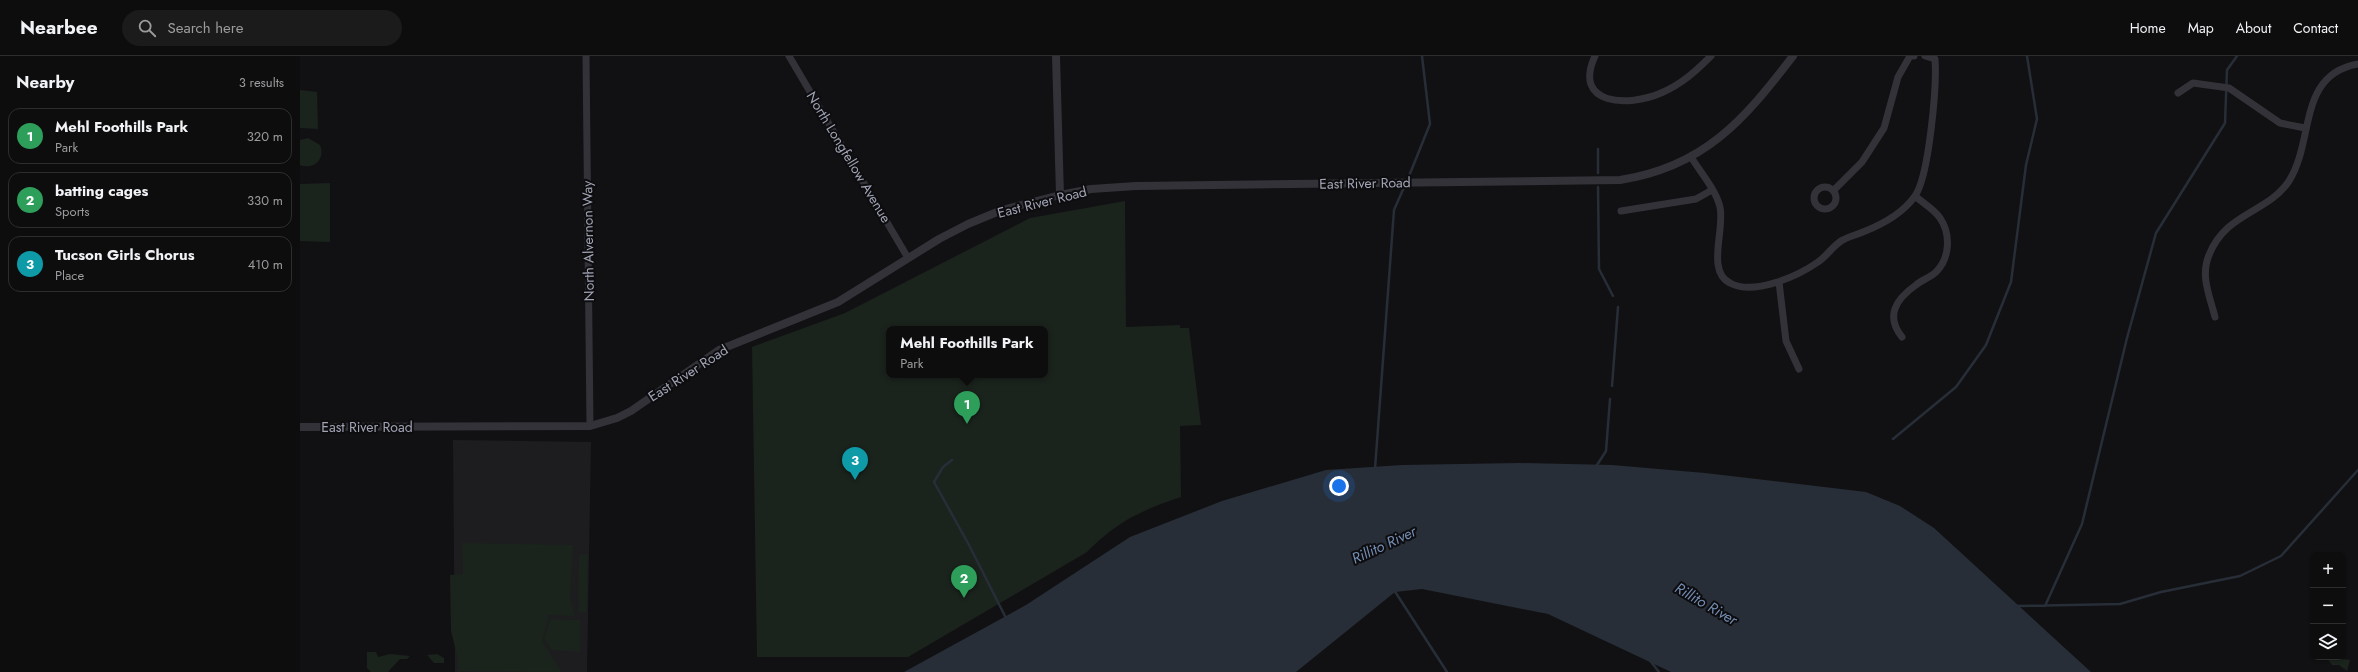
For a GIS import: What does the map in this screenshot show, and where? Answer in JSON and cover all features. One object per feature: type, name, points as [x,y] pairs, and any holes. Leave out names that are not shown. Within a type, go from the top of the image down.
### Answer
[{"type":"street","name":"North Alvernon Way","points":[[586,56],[590,426]]},
{"type":"street","name":"North Longfellow Avenue","points":[[789,56],[908,258]]},
{"type":"street","points":[[1056,56],[1060,195]]},
{"type":"street","points":[[1595,56],[1588,70],[1589,83],[1596,94],[1608,99],[1635,100],[1661,93],[1689,78],[1711,56]]},
{"type":"street","name":"East River Road","points":[[300,427],[590,426],[617,418],[631,411],[719,350],[838,302],[939,239],[995,213],[1060,195],[1091,189],[1136,186],[1620,180],[1659,172],[1692,157],[1711,144],[1748,110],[1793,56]]},
{"type":"street","points":[[1834,190],[1862,162],[1884,128],[1898,77],[1910,56],[1914,56]]},
{"type":"street","points":[[1692,157],[1720,206],[1722,224],[1717,264],[1719,274],[1730,283],[1746,287],[1779,282],[1819,262],[1841,241],[1874,228],[1897,214],[1915,196],[1926,161],[1937,79],[1936,58],[1925,56]]},
{"type":"street","points":[[2216,317],[2204,277],[2208,256],[2219,238],[2233,222],[2276,196],[2290,180],[2299,159],[2305,128],[2319,89],[2331,73],[2344,66],[2358,64]]},
{"type":"street","points":[[2178,93],[2193,83],[2229,88],[2280,123],[2305,128]]},
{"type":"street","points":[[1622,211],[1696,199],[1712,190]]},
{"type":"street","points":[[1902,337],[1894,327],[1894,311],[1898,301],[1915,285],[1937,272],[1947,254],[1948,234],[1940,217],[1915,196]]},
{"type":"street","points":[[1779,282],[1786,341],[1799,369]]},
{"type":"shaded area","points":[[300,90],[317,92],[318,129],[300,128]]},
{"type":"shaded area","points":[[308,138],[320,145],[320,159],[314,165],[300,165],[300,140]]},
{"type":"shaded area","points":[[330,183],[330,242],[300,241],[300,184]]},
{"type":"shaded area","points":[[1125,201],[1126,327],[1180,325],[1180,328],[1189,328],[1201,425],[1180,426],[1181,497],[1130,518],[1108,533],[1087,552],[908,657],[757,657],[752,347],[845,313],[1030,218]]},
{"type":"shaded area","points":[[453,440],[591,442],[587,672],[455,672]]},
{"type":"shaded area","points":[[462,543],[573,545],[570,599],[575,616],[549,615],[542,641],[562,672],[458,671],[458,659],[451,631],[450,575],[463,574]]},
{"type":"shaded area","points":[[579,555],[588,555],[587,612],[578,612]]},
{"type":"shaded area","points":[[550,619],[580,620],[580,652],[552,650],[544,639]]},
{"type":"shaded area","points":[[367,652],[376,652],[378,657],[390,654],[410,656],[407,659],[400,659],[388,672],[371,672],[367,668]]},
{"type":"shaded area","points":[[437,654],[444,658],[444,663],[434,663],[427,655]]},
{"type":"shaded area","points":[[2328,660],[2350,660],[2347,671],[2339,665],[2332,665]]},
{"type":"water","name":"Rillito River","points":[[1519,463],[1612,465],[1705,473],[1866,492],[1900,506],[1934,528],[2091,672],[1671,672],[1548,614],[1422,589],[1395,592],[1296,672],[904,672],[1026,605],[1130,537],[1222,501],[1326,470],[1402,465]]},
{"type":"waterway","points":[[1407,181],[1430,124],[1422,56]]},
{"type":"waterway","points":[[1893,439],[1956,387],[1986,345],[2011,282],[2026,165],[2037,119],[2027,56]]},
{"type":"waterway","points":[[2045,606],[2082,524],[2127,338],[2156,233],[2225,123],[2227,70],[2237,56]]},
{"type":"waterway","points":[[1598,149],[1598,173]]},
{"type":"waterway","points":[[1375,469],[1394,210],[1405,185]]},
{"type":"waterway","points":[[1598,187],[1599,269],[1613,296]]},
{"type":"waterway","points":[[1612,386],[1618,307]]},
{"type":"waterway","points":[[1595,468],[1606,451],[1610,399]]},
{"type":"waterway","points":[[952,460],[943,467],[934,482],[969,545],[1006,618]]},
{"type":"waterway","points":[[2016,606],[2120,604],[2161,592],[2240,576],[2281,556],[2358,470]]},
{"type":"waterway","points":[[1394,590],[1447,672]]},
{"type":"waterway","points":[[1648,658],[1659,672]]},
{"type":"place","name":"Mehl Foothills Park","points":[[967,424]]},
{"type":"place","name":"Tucson Girls Chorus","points":[[855,480]]},
{"type":"place","name":"batting cages","points":[[964,598]]}]
